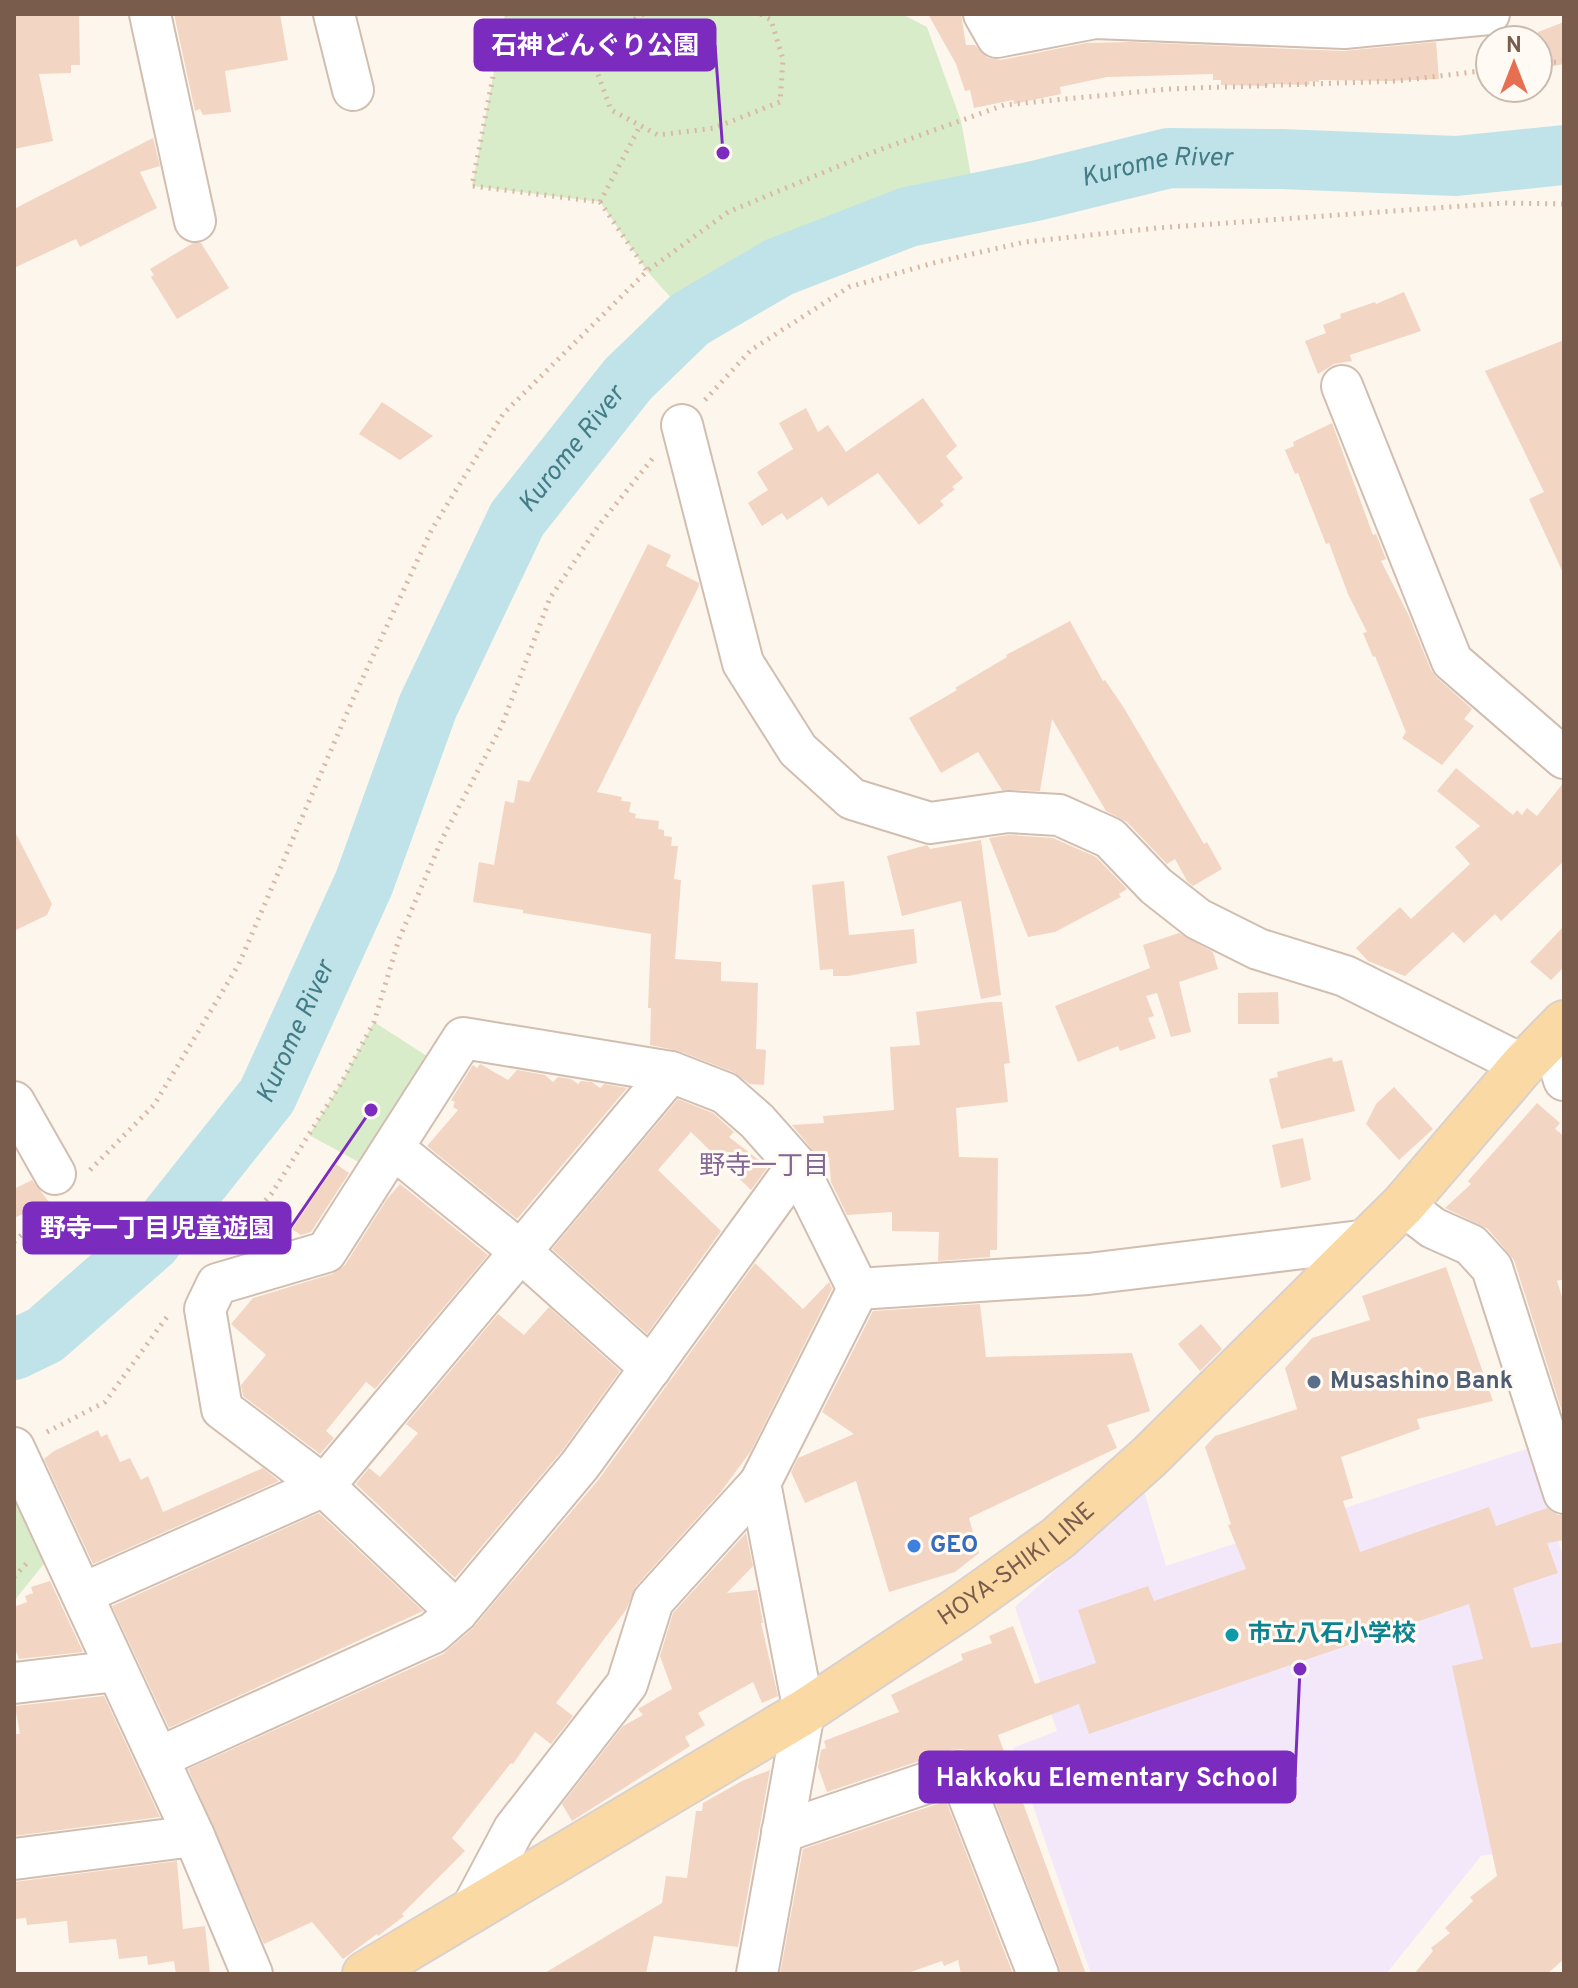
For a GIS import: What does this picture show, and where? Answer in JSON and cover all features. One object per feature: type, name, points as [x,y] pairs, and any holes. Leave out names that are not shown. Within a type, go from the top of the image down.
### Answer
[{"type":"main road","name":"HOYA-SHIKI LINE","points":[[365,1974],[804,1712],[959,1609],[1058,1538],[1149,1457],[1369,1240],[1546,1042]]},
{"type":"street","points":[[150,14],[195,221]]},
{"type":"street","points":[[334,14],[353,90]]},
{"type":"street","points":[[984,14],[997,37],[1095,18],[1344,21],[1489,14]]},
{"type":"street","points":[[1342,386],[1452,661],[1564,758]]},
{"type":"street","points":[[682,425],[743,663],[798,750],[852,799],[930,823],[1008,812],[1059,815],[1110,838],[1156,886],[1198,919],[1258,949],[1546,1042],[1564,1080]]},
{"type":"street","points":[[457,1612],[324,1486],[222,1409],[205,1309],[217,1284],[326,1252],[463,1038],[671,1072],[725,1093],[757,1121],[797,1166],[858,1289]]},
{"type":"street","points":[[82,1594],[324,1486],[671,1072]]},
{"type":"street","points":[[14,1102],[66,1183]]},
{"type":"street","points":[[393,1148],[520,1251],[651,1368]]},
{"type":"street","points":[[158,1758],[433,1633],[457,1612],[580,1465],[797,1166]]},
{"type":"street","points":[[1403,1205],[1433,1228],[1471,1245],[1492,1268],[1564,1493]]},
{"type":"street","points":[[858,1289],[1088,1274],[1369,1240]]},
{"type":"street","points":[[471,1910],[514,1829],[627,1684],[653,1601],[760,1483],[858,1289]]},
{"type":"street","points":[[14,1449],[194,1836],[252,1974]]},
{"type":"street","points":[[757,1974],[804,1712],[760,1483]]},
{"type":"street","points":[[14,1683],[117,1671]]},
{"type":"street","points":[[782,1832],[959,1772],[1038,1974]]},
{"type":"street","points":[[14,1859],[194,1836]]},
{"type":"path","points":[[505,14],[472,186],[600,202],[647,271]]},
{"type":"path","points":[[643,14],[621,28],[596,69],[611,110],[658,135],[714,128],[780,102],[783,59],[771,20],[760,14]]},
{"type":"path","points":[[14,1242],[66,1183],[154,1105],[239,964],[353,699],[432,529],[503,414],[647,271],[728,212],[868,154],[1004,105],[1168,89],[1397,81],[1474,72]]},
{"type":"path","points":[[600,202],[640,126]]},
{"type":"path","points":[[219,1252],[272,1193],[340,1085],[374,1022],[399,939],[443,837],[502,725],[550,598],[599,525],[682,425],[751,350],[849,287],[937,262],[1025,242],[1157,228],[1505,203],[1564,204]]},
{"type":"path","points":[[14,1449],[105,1402],[174,1308]]},
{"type":"shaded area","points":[[1529,1448],[1564,1560],[1564,1844],[1481,1856],[1386,1974],[1091,1974],[1013,1748],[1057,1731],[1015,1607],[1144,1491],[1166,1566]]},
{"type":"green space","points":[[505,14],[902,14],[927,27],[961,121],[976,203],[908,217],[779,267],[690,319],[647,271],[600,202],[472,186]]},
{"type":"green space","points":[[374,1022],[444,1067],[377,1172],[309,1135]]},
{"type":"green space","points":[[14,1449],[59,1545],[14,1601]]},
{"type":"building","points":[[14,14],[79,14],[80,65],[71,65],[71,73],[39,74],[53,141],[14,149]]},
{"type":"building","points":[[174,14],[280,14],[288,60],[225,71],[231,112],[203,115],[200,109],[195,111]]},
{"type":"building","points":[[928,14],[961,14],[966,45],[975,45],[988,58],[1001,60],[1086,43],[1343,51],[1436,42],[1439,79],[1319,80],[1310,81],[1309,85],[1268,86],[1221,85],[1221,80],[1213,80],[1213,74],[1107,77],[1060,87],[1061,94],[1014,104],[1013,100],[974,108],[970,90],[965,91],[956,64]]},
{"type":"building","points":[[1564,22],[1564,64],[1554,66],[1554,26]]},
{"type":"building","points":[[153,138],[160,166],[140,172],[157,208],[80,247],[76,239],[14,268],[14,209]]},
{"type":"building","points":[[193,243],[201,243],[229,288],[177,319],[151,277],[154,275],[150,269]]},
{"type":"building","points":[[1404,292],[1421,331],[1350,355],[1352,361],[1334,364],[1318,374],[1305,341],[1326,333],[1323,325],[1341,318],[1340,314]]},
{"type":"building","points":[[1564,340],[1564,575],[1529,499],[1544,492],[1485,371]]},
{"type":"building","points":[[923,398],[957,446],[946,456],[963,478],[940,501],[944,505],[919,525],[878,473],[828,506],[822,497],[787,520],[782,513],[762,526],[748,503],[768,490],[757,472],[793,449],[779,423],[806,408],[818,432],[828,425],[846,452]]},
{"type":"building","points":[[382,402],[433,436],[400,460],[359,434]]},
{"type":"building","points":[[1332,423],[1373,535],[1376,534],[1386,559],[1381,561],[1408,614],[1431,670],[1472,709],[1464,719],[1474,726],[1442,765],[1402,738],[1406,732],[1363,633],[1367,632],[1348,594],[1329,543],[1326,544],[1298,473],[1295,474],[1285,450],[1294,446],[1293,442]]},
{"type":"building","points":[[648,544],[671,555],[666,566],[699,583],[699,586],[597,792],[631,802],[629,812],[636,814],[635,818],[659,821],[658,829],[664,830],[664,836],[672,837],[671,846],[678,846],[674,879],[681,880],[675,959],[721,962],[721,981],[758,983],[756,1049],[766,1050],[764,1085],[750,1084],[733,1072],[679,1051],[650,1045],[651,934],[473,902],[479,862],[494,865],[505,801],[514,803],[518,780],[529,782]]},
{"type":"building","points":[[1070,621],[1103,681],[1124,708],[1222,869],[1193,886],[1175,859],[1167,864],[1127,822],[1106,811],[1052,719],[1040,791],[1002,790],[978,752],[941,773],[909,718],[957,690],[955,688],[1006,655]]},
{"type":"building","points":[[1456,768],[1513,815],[1517,810],[1522,815],[1527,808],[1537,816],[1564,782],[1564,861],[1501,921],[1495,914],[1464,943],[1453,932],[1405,976],[1368,961],[1356,948],[1400,907],[1411,919],[1470,864],[1455,847],[1480,826],[1437,791]]},
{"type":"building","points":[[14,830],[52,904],[47,915],[14,931]]},
{"type":"building","points":[[1009,835],[1053,838],[1096,857],[1127,889],[1119,894],[1121,897],[1055,932],[1028,937],[989,838]]},
{"type":"building","points":[[981,840],[1001,995],[981,999],[961,901],[902,916],[887,856],[927,845],[930,849]]},
{"type":"building","points":[[844,881],[849,935],[914,929],[917,963],[848,976],[833,976],[833,969],[820,970],[812,885]]},
{"type":"building","points":[[1564,926],[1564,967],[1551,980],[1530,962]]},
{"type":"building","points":[[1179,933],[1213,952],[1218,969],[1179,982],[1191,1032],[1171,1037],[1157,993],[1146,996],[1154,1016],[1148,1018],[1156,1038],[1120,1051],[1118,1046],[1078,1062],[1055,1006],[1150,968],[1143,945]]},
{"type":"building","points":[[1278,992],[1279,1024],[1238,1024],[1238,993]]},
{"type":"building","points":[[1002,1002],[1010,1063],[1004,1064],[1008,1102],[956,1108],[959,1157],[998,1158],[997,1250],[990,1250],[990,1257],[938,1261],[939,1232],[892,1231],[892,1212],[847,1215],[831,1182],[829,1157],[819,1158],[792,1125],[824,1123],[823,1116],[894,1110],[890,1047],[920,1045],[916,1012]]},
{"type":"building","points":[[1332,1057],[1333,1062],[1342,1060],[1355,1111],[1281,1129],[1269,1079],[1278,1077],[1277,1072]]},
{"type":"building","points":[[480,1064],[508,1080],[517,1070],[545,1075],[553,1082],[558,1077],[571,1079],[578,1084],[581,1081],[592,1082],[600,1088],[604,1084],[627,1088],[517,1219],[427,1146],[458,1110],[451,1100],[473,1065],[477,1068]]},
{"type":"building","points":[[1394,1087],[1433,1129],[1399,1160],[1366,1124],[1376,1104]]},
{"type":"building","points":[[678,1099],[713,1113],[734,1132],[729,1137],[768,1167],[751,1190],[691,1132],[658,1170],[721,1231],[647,1334],[552,1249]]},
{"type":"building","points":[[1537,1103],[1560,1123],[1555,1129],[1564,1136],[1564,1279],[1557,1281],[1564,1303],[1564,1418],[1514,1260],[1488,1229],[1445,1208],[1471,1184],[1468,1181]]},
{"type":"building","points":[[1303,1138],[1311,1180],[1281,1188],[1272,1145]]},
{"type":"building","points":[[336,1164],[349,1173],[311,1232],[301,1235],[292,1229]]},
{"type":"building","points":[[32,1180],[49,1202],[14,1218],[14,1189]]},
{"type":"building","points":[[400,1184],[488,1255],[375,1389],[366,1382],[326,1431],[334,1438],[320,1454],[243,1396],[241,1385],[266,1355],[231,1324],[253,1298],[332,1274],[345,1265]]},
{"type":"building","points":[[755,1263],[803,1309],[829,1282],[832,1289],[751,1451],[720,1493],[636,1586],[626,1610],[556,1703],[573,1716],[551,1744],[535,1732],[513,1764],[452,1838],[465,1851],[402,1914],[404,1916],[378,1936],[343,1959],[312,1922],[264,1944],[188,1769],[443,1654],[472,1629],[599,1479]]},
{"type":"building","points":[[1446,1267],[1493,1401],[1417,1419],[1420,1429],[1341,1457],[1353,1498],[1343,1501],[1360,1552],[1489,1507],[1496,1526],[1547,1508],[1564,1515],[1564,1540],[1547,1543],[1558,1573],[1513,1588],[1531,1648],[1564,1642],[1564,1959],[1547,1974],[1414,1974],[1433,1951],[1431,1948],[1450,1933],[1445,1928],[1473,1901],[1470,1897],[1497,1876],[1452,1666],[1483,1659],[1469,1604],[1089,1734],[1079,1704],[998,1735],[1086,1974],[1060,1974],[980,1764],[973,1754],[962,1749],[952,1750],[827,1792],[818,1767],[821,1750],[826,1748],[824,1741],[899,1712],[891,1695],[963,1660],[961,1654],[992,1643],[989,1636],[1013,1626],[1035,1684],[1096,1663],[1078,1610],[1148,1586],[1154,1601],[1246,1569],[1228,1525],[1231,1524],[1205,1447],[1215,1436],[1297,1409],[1285,1368],[1312,1338],[1370,1320],[1362,1296]]},
{"type":"building","points":[[980,1304],[986,1357],[1132,1353],[1150,1411],[1107,1425],[1117,1448],[969,1518],[979,1553],[955,1572],[889,1592],[856,1481],[805,1503],[791,1472],[798,1458],[854,1434],[822,1412],[873,1311]]},
{"type":"building","points":[[549,1307],[620,1371],[562,1451],[455,1578],[356,1484],[369,1468],[380,1477],[418,1433],[406,1424],[498,1314],[524,1335]]},
{"type":"building","points":[[1201,1324],[1222,1349],[1200,1371],[1178,1344]]},
{"type":"building","points":[[98,1430],[101,1437],[107,1434],[120,1462],[130,1458],[141,1480],[148,1476],[163,1512],[263,1468],[279,1481],[93,1564],[44,1459]]},
{"type":"building","points":[[319,1513],[423,1611],[169,1728],[112,1606]]},
{"type":"building","points":[[746,1533],[753,1566],[727,1593],[757,1590],[761,1623],[778,1696],[762,1703],[753,1682],[698,1713],[705,1725],[685,1737],[690,1746],[572,1821],[562,1804],[623,1726],[643,1715],[638,1709],[672,1689],[660,1656],[673,1613]]},
{"type":"building","points":[[50,1581],[83,1652],[19,1659],[14,1646],[14,1607],[27,1602],[25,1596],[33,1593],[31,1587]]},
{"type":"building","points":[[104,1696],[160,1817],[14,1836],[14,1734],[20,1734],[15,1706]]},
{"type":"building","points":[[770,1770],[738,1947],[654,1936],[646,1974],[543,1974],[662,1903],[666,1876],[687,1878],[696,1811],[702,1811],[703,1803],[742,1781]]},
{"type":"building","points":[[946,1801],[1013,1974],[961,1974],[958,1960],[944,1966],[942,1961],[905,1974],[780,1974],[803,1849]]},
{"type":"building","points":[[177,1861],[183,1929],[205,1926],[210,1974],[176,1974],[174,1961],[148,1965],[147,1956],[119,1959],[116,1939],[69,1943],[67,1921],[27,1925],[26,1918],[14,1919],[14,1882]]},
{"type":"waterway","name":"Kurome River","points":[[14,1350],[45,1335],[151,1242],[267,1096],[364,883],[428,706],[517,519],[628,379],[690,319],[779,267],[908,217],[1035,191],[1169,158],[1456,166],[1564,155]]},
{"type":"place","name":"石神どんぐり公園","points":[[723,153]]},
{"type":"place","name":"野寺一丁目児童遊園","points":[[371,1110]]},
{"type":"place","name":"Musashino Bank","points":[[1314,1382]]},
{"type":"place","name":"GEO","points":[[914,1546]]},
{"type":"place","name":"市立八石小学校","points":[[1232,1635]]},
{"type":"place","name":"Hakkoku Elementary School","points":[[1300,1669]]},
{"type":"district","name":"野寺一丁目","points":[[764,1167]]}]
